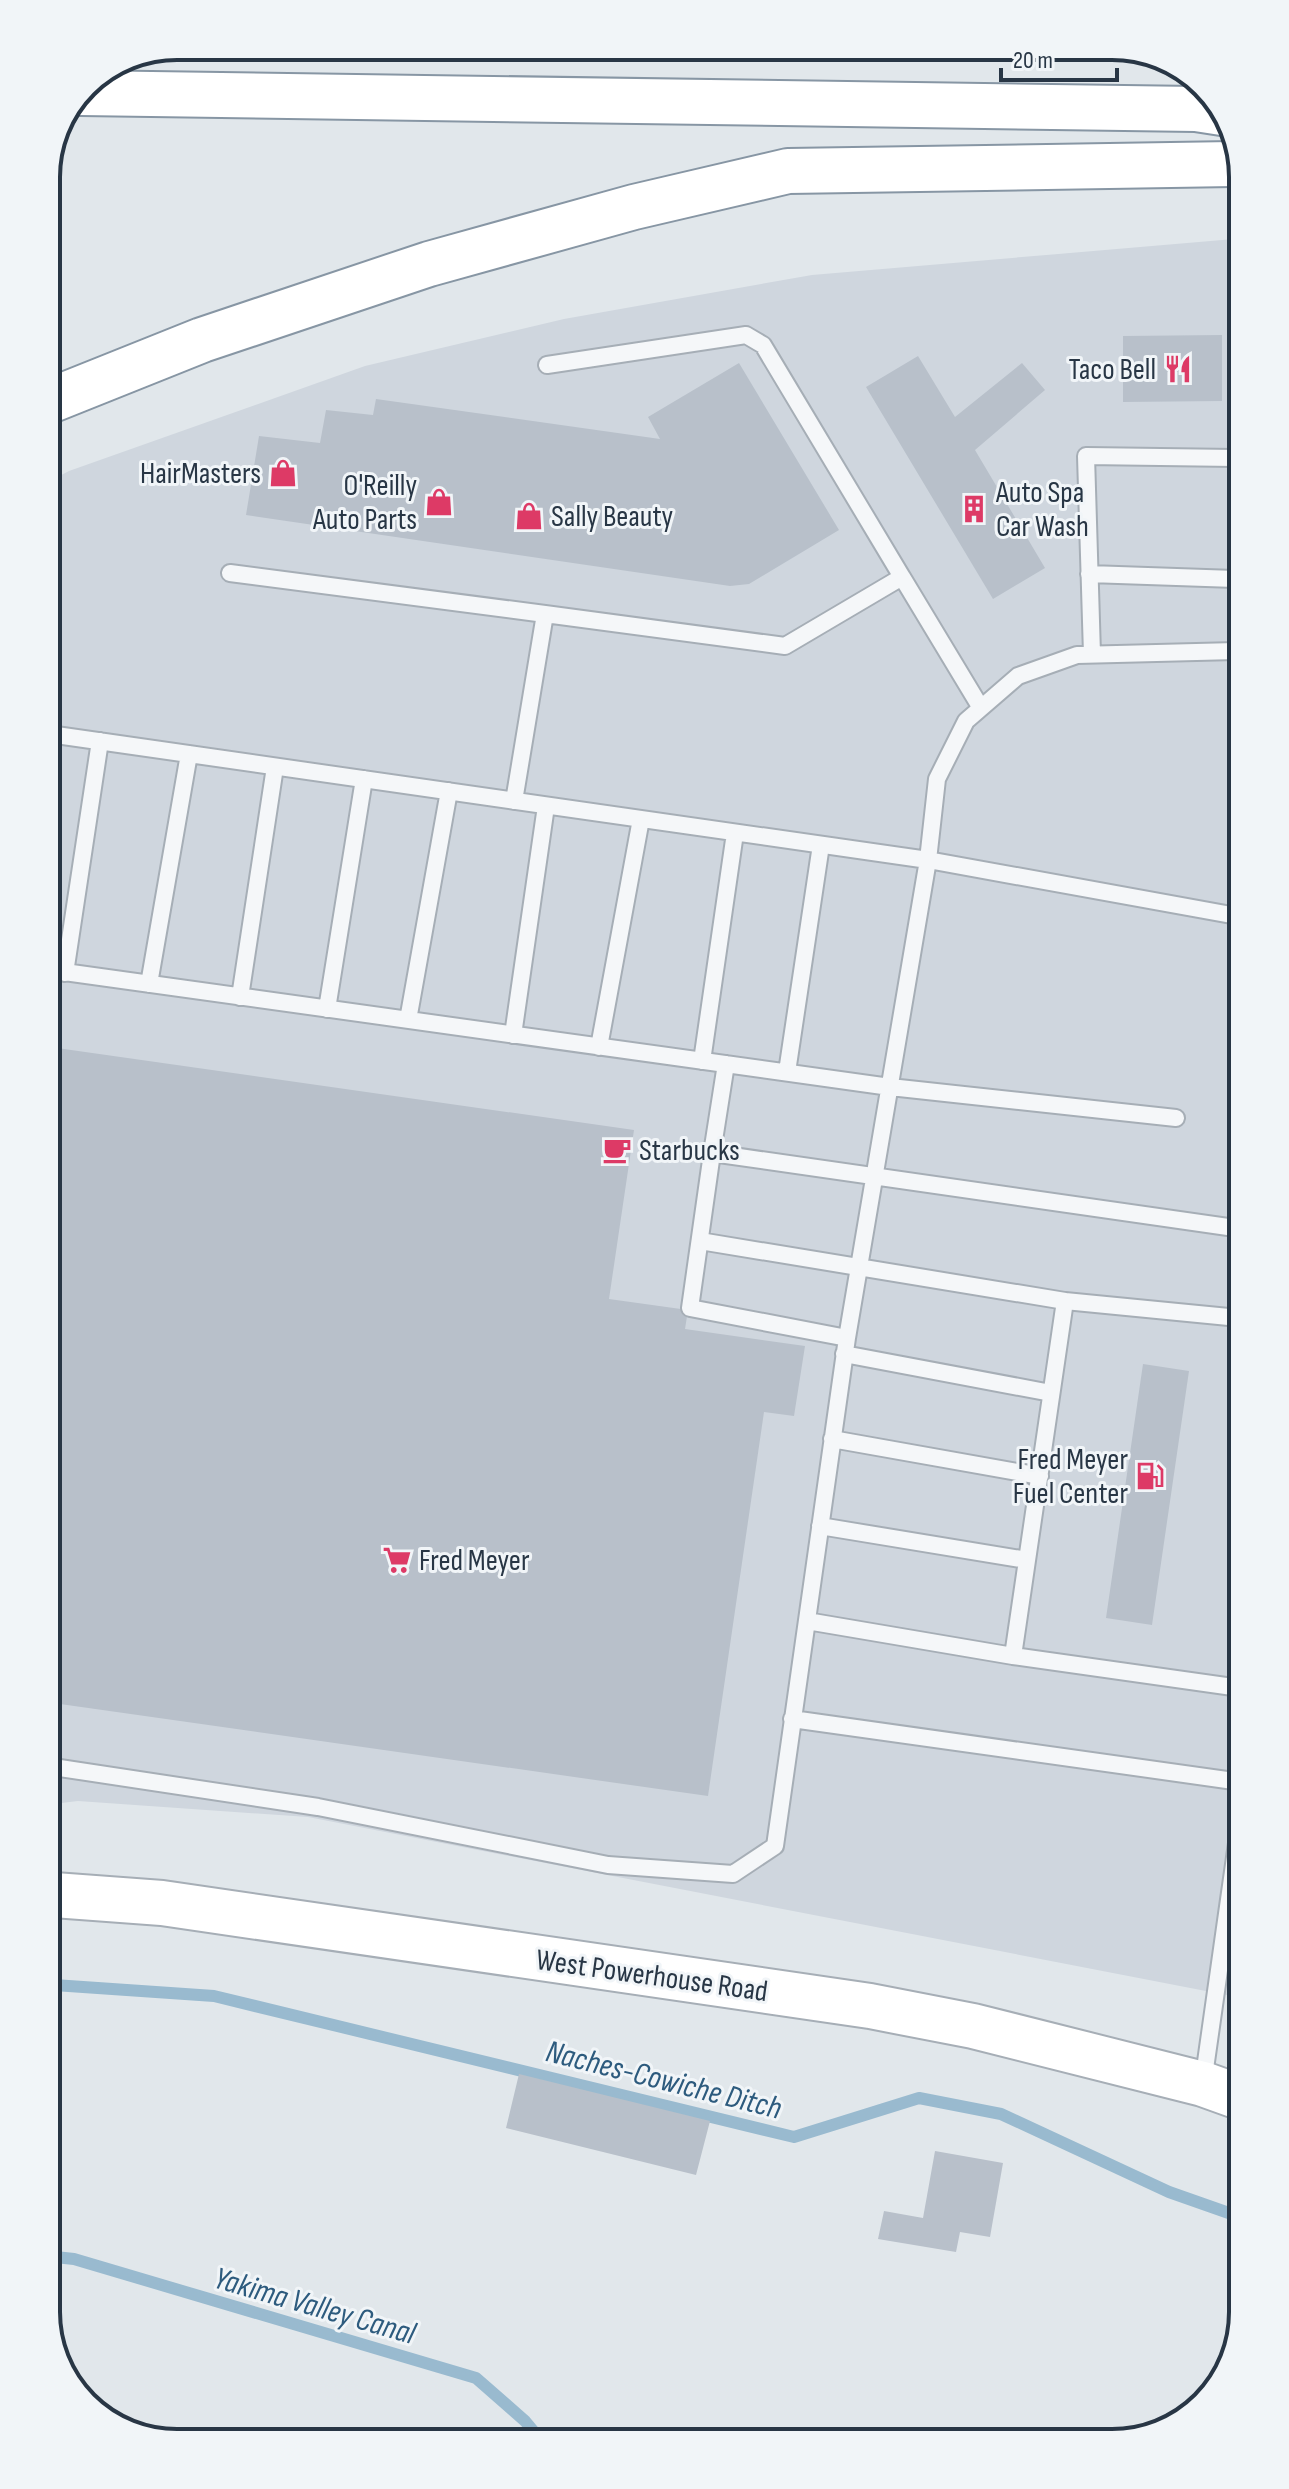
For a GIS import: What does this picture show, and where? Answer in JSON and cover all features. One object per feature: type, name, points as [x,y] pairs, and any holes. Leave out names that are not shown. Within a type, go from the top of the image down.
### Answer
[{"type":"main road","points":[[95,93],[1208,111]]},
{"type":"main road","points":[[60,397],[202,340],[429,264],[634,207],[788,171],[1228,164]]},
{"type":"main road","name":"West Powerhouse Road","points":[[60,1895],[162,1903],[870,2006],[973,2026],[1222,2091]]},
{"type":"lane","points":[[547,365],[746,335],[763,345],[981,708]]},
{"type":"lane","points":[[1092,654],[1086,456],[1229,458]]},
{"type":"lane","points":[[230,573],[785,646],[902,577]]},
{"type":"lane","points":[[1089,574],[1229,579]]},
{"type":"lane","points":[[514,801],[545,614]]},
{"type":"lane","points":[[60,1768],[318,1807],[608,1865],[733,1874],[775,1846],[846,1346],[928,860],[937,779],[966,721],[1018,676],[1077,655],[1229,651]]},
{"type":"lane","points":[[60,736],[928,860],[1229,915]]},
{"type":"lane","points":[[60,961],[100,741]]},
{"type":"lane","points":[[149,984],[189,754]]},
{"type":"lane","points":[[240,997],[275,767]]},
{"type":"lane","points":[[327,1009],[364,779]]},
{"type":"lane","points":[[408,1020],[449,791]]},
{"type":"lane","points":[[513,1035],[546,806]]},
{"type":"lane","points":[[599,1047],[641,819]]},
{"type":"lane","points":[[702,1061],[735,833]]},
{"type":"lane","points":[[787,1072],[821,845]]},
{"type":"lane","points":[[60,972],[890,1087],[1176,1118]]},
{"type":"lane","points":[[726,1064],[690,1308],[1051,1393]]},
{"type":"lane","points":[[712,1153],[1229,1227]]},
{"type":"lane","points":[[700,1241],[1065,1301],[1229,1317]]},
{"type":"lane","points":[[1013,1656],[1065,1301]]},
{"type":"lane","points":[[832,1439],[1040,1476]]},
{"type":"lane","points":[[820,1526],[1027,1560]]},
{"type":"lane","points":[[807,1621],[1013,1656],[1229,1686]]},
{"type":"lane","points":[[792,1719],[1229,1780]]},
{"type":"lane","points":[[1222,2091],[1229,1992]]},
{"type":"shaded area","points":[[1229,239],[1229,1995],[308,1817],[78,1801],[60,1803],[60,476],[365,366],[564,319],[812,275]]},
{"type":"building","points":[[1222,335],[1222,401],[1123,402],[1123,336]]},
{"type":"building","name":"Auto Spa Car Wash","points":[[918,356],[955,417],[1022,363],[1045,390],[975,450],[1045,568],[993,599],[866,387]]},
{"type":"building","points":[[739,363],[839,530],[749,584],[730,586],[246,515],[259,436],[320,443],[326,410],[373,415],[376,399],[660,439],[648,417]]},
{"type":"building","name":"Fred Meyer","points":[[60,1048],[634,1130],[609,1299],[688,1310],[685,1329],[805,1346],[794,1416],[764,1412],[708,1796],[60,1704]]},
{"type":"building","points":[[1143,1364],[1189,1371],[1152,1625],[1106,1618]]},
{"type":"building","points":[[519,2074],[710,2121],[696,2175],[506,2128]]},
{"type":"building","points":[[935,2151],[1003,2163],[990,2237],[960,2232],[956,2252],[878,2239],[884,2211],[923,2218]]},
{"type":"waterway","name":"Naches-Cowiche Ditch","points":[[60,1985],[214,1996],[794,2137],[919,2098],[1001,2114],[1169,2192],[1229,2213]]},
{"type":"waterway","name":"Yakima Valley Canal","points":[[60,2258],[74,2259],[476,2378],[532,2429]]},
{"type":"place","name":"Taco Bell","points":[[1178,369]]},
{"type":"place","name":"HairMasters","points":[[283,473]]},
{"type":"place","name":"O'Reilly Auto Parts","points":[[439,502]]},
{"type":"place","name":"Auto Spa Car Wash","points":[[974,509]]},
{"type":"place","name":"Sally Beauty","points":[[529,516]]},
{"type":"place","name":"Starbucks","points":[[617,1150]]},
{"type":"place","name":"Fred Meyer Fuel Center","points":[[1150,1476]]},
{"type":"place","name":"Fred Meyer","points":[[397,1560]]}]
